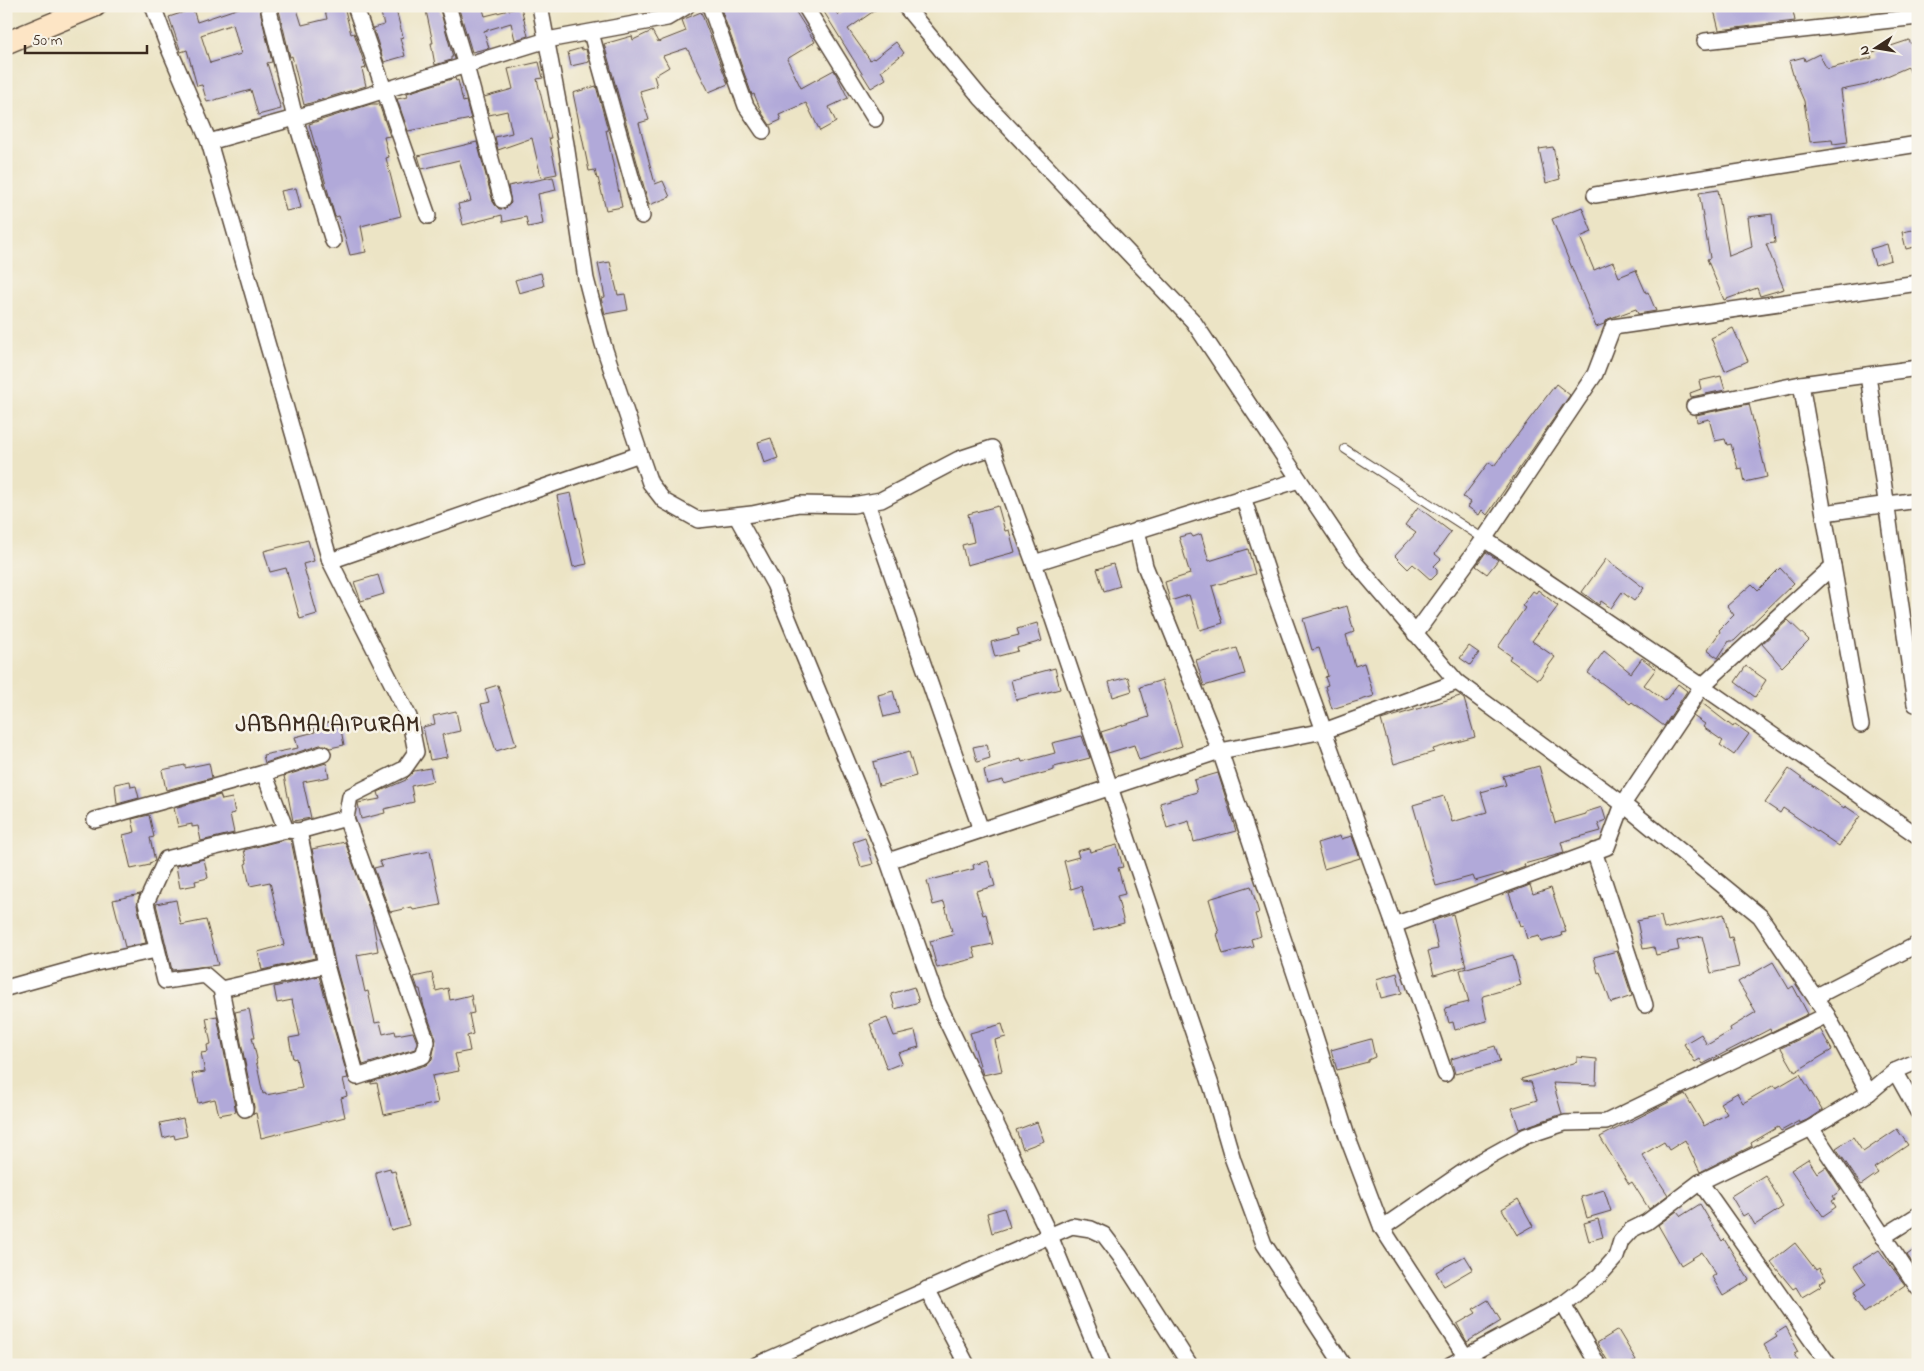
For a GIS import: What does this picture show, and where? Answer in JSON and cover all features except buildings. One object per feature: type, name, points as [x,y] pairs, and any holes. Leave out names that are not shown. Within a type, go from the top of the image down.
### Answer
[{"type":"main road","points":[[6,43],[95,6]]},
{"type":"street","points":[[153,6],[167,44],[209,142],[330,561],[409,717],[416,752],[404,769],[350,796],[346,818],[427,1042],[423,1056],[357,1077],[292,830],[264,773]]},
{"type":"street","points":[[268,6],[295,118],[333,241]]},
{"type":"street","points":[[355,6],[428,216]]},
{"type":"street","points":[[448,6],[502,200]]},
{"type":"street","points":[[540,6],[566,144],[586,279],[603,344],[650,483],[664,501],[698,520],[737,517],[799,504],[853,505],[880,500],[959,459],[992,448],[1034,563],[1208,1079],[1233,1160],[1264,1244],[1343,1365]]},
{"type":"street","points":[[209,142],[295,118],[547,40],[667,18],[687,6]]},
{"type":"street","points":[[710,6],[746,106],[763,131]]},
{"type":"street","points":[[805,6],[875,119]]},
{"type":"street","points":[[905,6],[981,98],[1193,321],[1352,560],[1457,682],[1623,804],[1760,916],[1827,1015],[1869,1092]]},
{"type":"street","points":[[1705,41],[1918,17]]},
{"type":"street","points":[[591,33],[642,216]]},
{"type":"street","points":[[1595,195],[1918,144]]},
{"type":"street","points":[[1415,634],[1484,539],[1595,374],[1613,327],[1918,283]]},
{"type":"street","points":[[1694,406],[1801,384],[1918,368]]},
{"type":"street","points":[[1868,375],[1914,704]]},
{"type":"street","points":[[1801,384],[1861,725]]},
{"type":"street","points":[[330,561],[640,454]]},
{"type":"street","points":[[1034,563],[1299,480]]},
{"type":"street","points":[[1244,497],[1274,592],[1394,925],[1445,1074]]},
{"type":"street","points":[[1824,513],[1918,500]]},
{"type":"street","points":[[867,502],[980,830]]},
{"type":"street","points":[[737,517],[774,584],[888,861],[937,1001],[1050,1236],[1103,1365]]},
{"type":"street","points":[[1137,530],[1145,566],[1220,751],[1347,1136],[1382,1228],[1469,1360]]},
{"type":"street","points":[[1484,539],[1702,686],[1918,836]]},
{"type":"street","points":[[1394,925],[1607,847],[1623,804],[1702,686],[1833,566]]},
{"type":"street","points":[[888,861],[1220,751],[1324,731],[1457,682]]},
{"type":"street","points":[[95,820],[264,773],[323,754]]},
{"type":"street","points":[[245,1108],[221,989],[205,975],[164,981],[146,903],[166,859],[346,818]]},
{"type":"street","points":[[1594,852],[1645,1005]]},
{"type":"street","points":[[1815,997],[1918,944]]},
{"type":"street","points":[[6,988],[96,963],[156,950]]},
{"type":"street","points":[[221,989],[326,965]]},
{"type":"street","points":[[1382,1228],[1472,1166],[1526,1136],[1565,1123],[1606,1122],[1827,1015]]},
{"type":"street","points":[[1450,1365],[1469,1360],[1564,1304],[1599,1276],[1616,1257],[1621,1241],[1631,1230],[1646,1222],[1700,1182],[1811,1128],[1869,1092],[1895,1071],[1918,1061]]},
{"type":"street","points":[[1895,1071],[1918,1112]]},
{"type":"street","points":[[1811,1128],[1918,1288]]},
{"type":"street","points":[[1700,1182],[1829,1365]]},
{"type":"street","points":[[1883,1237],[1918,1215]]},
{"type":"street","points":[[756,1365],[1072,1226],[1091,1229],[1104,1235],[1120,1256],[1190,1365]]},
{"type":"street","points":[[927,1290],[967,1365]]},
{"type":"street","points":[[1564,1304],[1598,1365]]},
{"type":"lane","points":[[1345,449],[1484,539]]},
{"type":"district","name":"JABAMALAIPURAM","points":[[328,726]]}]
